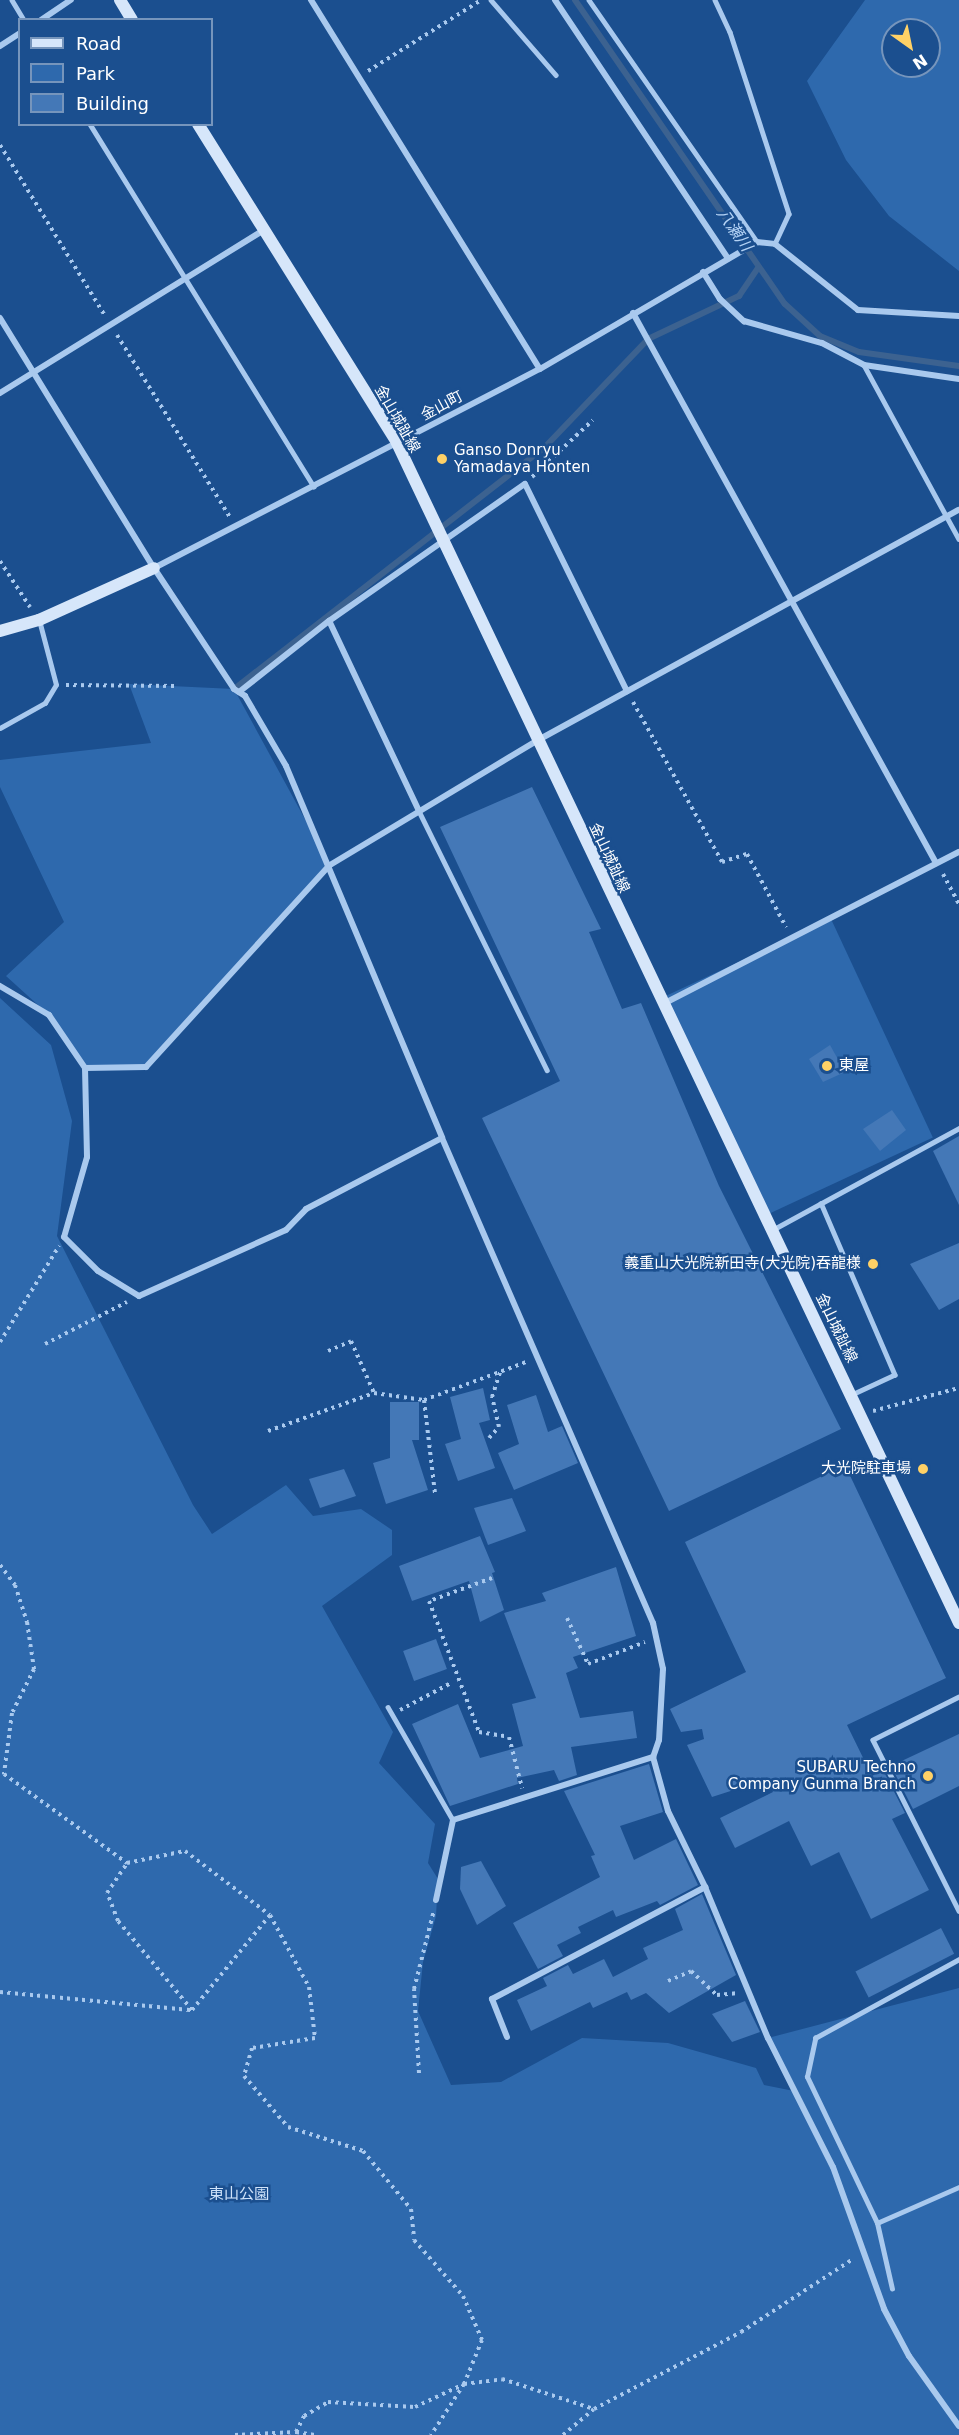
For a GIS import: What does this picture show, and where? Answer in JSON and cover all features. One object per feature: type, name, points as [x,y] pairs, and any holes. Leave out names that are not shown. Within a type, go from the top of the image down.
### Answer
[{"type":"main road","points":[[120,0],[131,18]]},
{"type":"main road","name":"金山城趾線","points":[[199,126],[397,443],[662,1004],[852,1395],[959,1623]]},
{"type":"main road","points":[[0,631],[39,620],[154,568]]},
{"type":"street","points":[[44,18],[71,0]]},
{"type":"street","points":[[311,0],[540,369]]},
{"type":"street","points":[[555,0],[728,258]]},
{"type":"street","points":[[0,46],[18,34]]},
{"type":"street","points":[[0,393],[264,230]]},
{"type":"street","points":[[755,243],[775,244],[858,310],[959,316]]},
{"type":"street","name":"金山町","points":[[154,568],[540,369],[755,243]]},
{"type":"street","points":[[703,272],[720,299],[744,321],[822,343],[864,365],[959,379]]},
{"type":"street","points":[[633,313],[795,600],[936,863]]},
{"type":"street","points":[[0,318],[154,568],[239,692],[245,696],[286,766],[330,865],[442,1138],[657,1638],[663,1669],[659,1740],[653,1757],[668,1811],[705,1887],[748,1992],[833,2167],[861,2254],[909,2356],[959,2426]]},
{"type":"street","points":[[239,692],[329,621],[444,544],[525,484],[627,691]]},
{"type":"street","points":[[85,1068],[146,1067],[330,865],[537,741],[959,510]]},
{"type":"street","points":[[329,621],[419,812]]},
{"type":"street","points":[[662,1004],[959,852]]},
{"type":"street","points":[[0,986],[49,1015],[85,1068],[87,1157],[64,1237],[98,1271],[139,1296],[286,1230],[306,1209],[442,1138]]},
{"type":"street","points":[[436,1900],[453,1820],[653,1757]]},
{"type":"street","points":[[507,2037],[492,1999],[705,1887]]},
{"type":"lane","points":[[12,0],[23,18]]},
{"type":"lane","points":[[491,0],[556,75]]},
{"type":"lane","points":[[589,0],[755,243]]},
{"type":"lane","points":[[715,0],[730,32],[789,214],[775,244]]},
{"type":"lane","points":[[91,126],[314,486]]},
{"type":"lane","points":[[864,365],[959,539]]},
{"type":"lane","points":[[0,728],[45,703],[56,685],[39,620]]},
{"type":"lane","points":[[419,812],[548,1070]]},
{"type":"lane","points":[[772,1230],[959,1128]]},
{"type":"lane","points":[[821,1203],[895,1375],[852,1395]]},
{"type":"lane","points":[[959,1697],[873,1740],[959,1911]]},
{"type":"lane","points":[[388,1707],[453,1820]]},
{"type":"lane","points":[[892,2289],[877,2223],[807,2077],[814,2037],[959,1959]]},
{"type":"lane","points":[[877,2223],[959,2187]]},
{"type":"path","points":[[359,76],[482,0]]},
{"type":"path","points":[[0,145],[236,526]]},
{"type":"path","points":[[525,484],[593,420]]},
{"type":"path","points":[[0,561],[39,620]]},
{"type":"path","points":[[56,685],[177,686]]},
{"type":"path","points":[[627,691],[722,862],[747,854],[792,938]]},
{"type":"path","points":[[936,863],[959,904]]},
{"type":"path","points":[[0,1342],[64,1237]]},
{"type":"path","points":[[45,1344],[139,1296]]},
{"type":"path","points":[[328,1351],[351,1341],[374,1394]]},
{"type":"path","points":[[268,1431],[374,1394],[424,1400],[538,1358]]},
{"type":"path","points":[[489,1437],[499,1427],[492,1397],[501,1372]]},
{"type":"path","points":[[861,1414],[959,1388]]},
{"type":"path","points":[[424,1400],[435,1493]]},
{"type":"path","points":[[0,1565],[15,1586],[27,1622],[34,1669],[12,1713],[4,1774],[127,1863]]},
{"type":"path","points":[[492,1578],[429,1601],[479,1732],[509,1737],[524,1797]]},
{"type":"path","points":[[567,1618],[588,1664],[657,1638]]},
{"type":"path","points":[[392,1714],[451,1683]]},
{"type":"path","points":[[192,2010],[118,1921],[107,1893],[127,1863],[185,1851],[270,1916],[309,1987],[315,2038],[252,2048],[244,2076],[288,2127],[363,2151],[411,2209],[414,2240],[464,2296],[482,2340],[464,2384],[430,2435]]},
{"type":"path","points":[[419,2073],[414,1989],[436,1900]]},
{"type":"path","points":[[192,2010],[270,1916]]},
{"type":"path","points":[[668,1981],[691,1971],[717,1995],[748,1992]]},
{"type":"path","points":[[0,1992],[192,2010]]},
{"type":"path","points":[[563,2435],[594,2409],[741,2332],[861,2254]]},
{"type":"path","points":[[296,2432],[304,2416],[328,2402],[415,2407],[464,2384],[502,2379],[594,2409]]},
{"type":"path","points":[[235,2435],[296,2432],[315,2435]]},
{"type":"green space","points":[[865,0],[959,0],[959,271],[889,216],[846,160],[807,81]]},
{"type":"green space","points":[[129,684],[234,689],[330,865],[146,1067],[85,1068],[49,1015],[6,976],[64,922],[0,787],[0,760],[151,743]]},
{"type":"green space","points":[[831,919],[933,1137],[762,1217],[660,999]]},
{"type":"green space","name":"東山公園","points":[[0,998],[51,1045],[72,1121],[57,1236],[193,1505],[212,1534],[286,1485],[313,1516],[361,1509],[392,1530],[392,1555],[322,1606],[393,1732],[379,1763],[435,1824],[428,1863],[438,1879],[436,1916],[423,1962],[418,2011],[451,2085],[501,2082],[582,2038],[668,2043],[756,2068],[764,2085],[794,2091],[768,2038],[959,1988],[959,2435],[0,2435]]},
{"type":"building","points":[[532,787],[601,929],[589,932],[622,1009],[641,1003],[719,1186],[841,1429],[669,1511],[482,1118],[560,1081],[440,827]]},
{"type":"building","name":"東屋","points":[[830,1045],[845,1072],[823,1082],[809,1059]]},
{"type":"building","points":[[892,1110],[906,1130],[880,1151],[863,1129]]},
{"type":"building","points":[[959,1136],[959,1205],[933,1151]]},
{"type":"building","points":[[959,1243],[959,1299],[939,1310],[910,1264]]},
{"type":"building","points":[[483,1388],[490,1420],[479,1423],[495,1468],[458,1481],[445,1444],[461,1439],[450,1397]]},
{"type":"building","points":[[536,1395],[548,1432],[562,1426],[578,1463],[514,1490],[498,1453],[519,1444],[507,1405]]},
{"type":"building","points":[[390,1402],[419,1402],[419,1440],[412,1440],[428,1490],[386,1504],[373,1463],[390,1458]]},
{"type":"building","points":[[845,1465],[946,1678],[847,1725],[872,1776],[883,1770],[905,1813],[892,1819],[929,1890],[871,1919],[839,1852],[811,1866],[789,1821],[735,1848],[720,1818],[773,1792],[768,1779],[712,1797],[687,1745],[704,1739],[702,1729],[681,1732],[670,1709],[746,1672],[685,1542]]},
{"type":"building","points":[[344,1469],[356,1496],[320,1508],[309,1479]]},
{"type":"building","points":[[512,1498],[526,1531],[488,1545],[474,1508]]},
{"type":"building","points":[[480,1536],[495,1572],[492,1573],[504,1610],[480,1622],[469,1581],[412,1601],[399,1566]]},
{"type":"building","points":[[616,1567],[636,1636],[573,1657],[578,1668],[566,1673],[580,1718],[633,1711],[637,1738],[571,1747],[577,1775],[559,1781],[554,1770],[517,1778],[518,1784],[450,1806],[412,1724],[458,1704],[480,1758],[523,1746],[512,1704],[536,1698],[504,1613],[546,1601],[542,1593]]},
{"type":"building","points":[[436,1639],[447,1669],[414,1681],[403,1651]]},
{"type":"building","name":"SUBARU Techno Company Gunma Branch","points":[[959,1734],[959,1786],[913,1809],[891,1766]]},
{"type":"building","points":[[649,1764],[663,1812],[620,1826],[634,1860],[676,1839],[698,1885],[660,1905],[657,1901],[616,1917],[613,1910],[578,1927],[581,1933],[557,1945],[563,1956],[538,1969],[513,1923],[600,1877],[591,1856],[595,1855],[564,1791]]},
{"type":"building","points":[[481,1861],[506,1906],[477,1925],[460,1889],[461,1867]]},
{"type":"building","points":[[702,1894],[736,1975],[669,2013],[646,1993],[631,2000],[627,1992],[593,2008],[590,2002],[531,2031],[517,2000],[547,1986],[543,1978],[568,1965],[573,1974],[604,1959],[613,1977],[648,1959],[643,1948],[683,1930],[675,1909]]},
{"type":"building","points":[[941,1928],[954,1954],[869,1997],[855,1972]]},
{"type":"building","points":[[745,2001],[760,2032],[732,2042],[712,2014]]},
{"type":"waterway","name":"八瀬川","points":[[575,0],[785,304],[820,336],[859,352],[959,366]]},
{"type":"waterway","points":[[234,689],[544,448],[648,339],[739,296],[758,268]]},
{"type":"place","name":"Ganso Donryu Yamadaya Honten","points":[[442,459]]},
{"type":"place","name":"東屋","points":[[827,1066]]},
{"type":"place","name":"義重山大光院新田寺(大光院)吞龍様","points":[[873,1264]]},
{"type":"place","name":"大光院駐車場","points":[[923,1469]]},
{"type":"place","name":"SUBARU Techno Company Gunma Branch","points":[[928,1776]]}]
